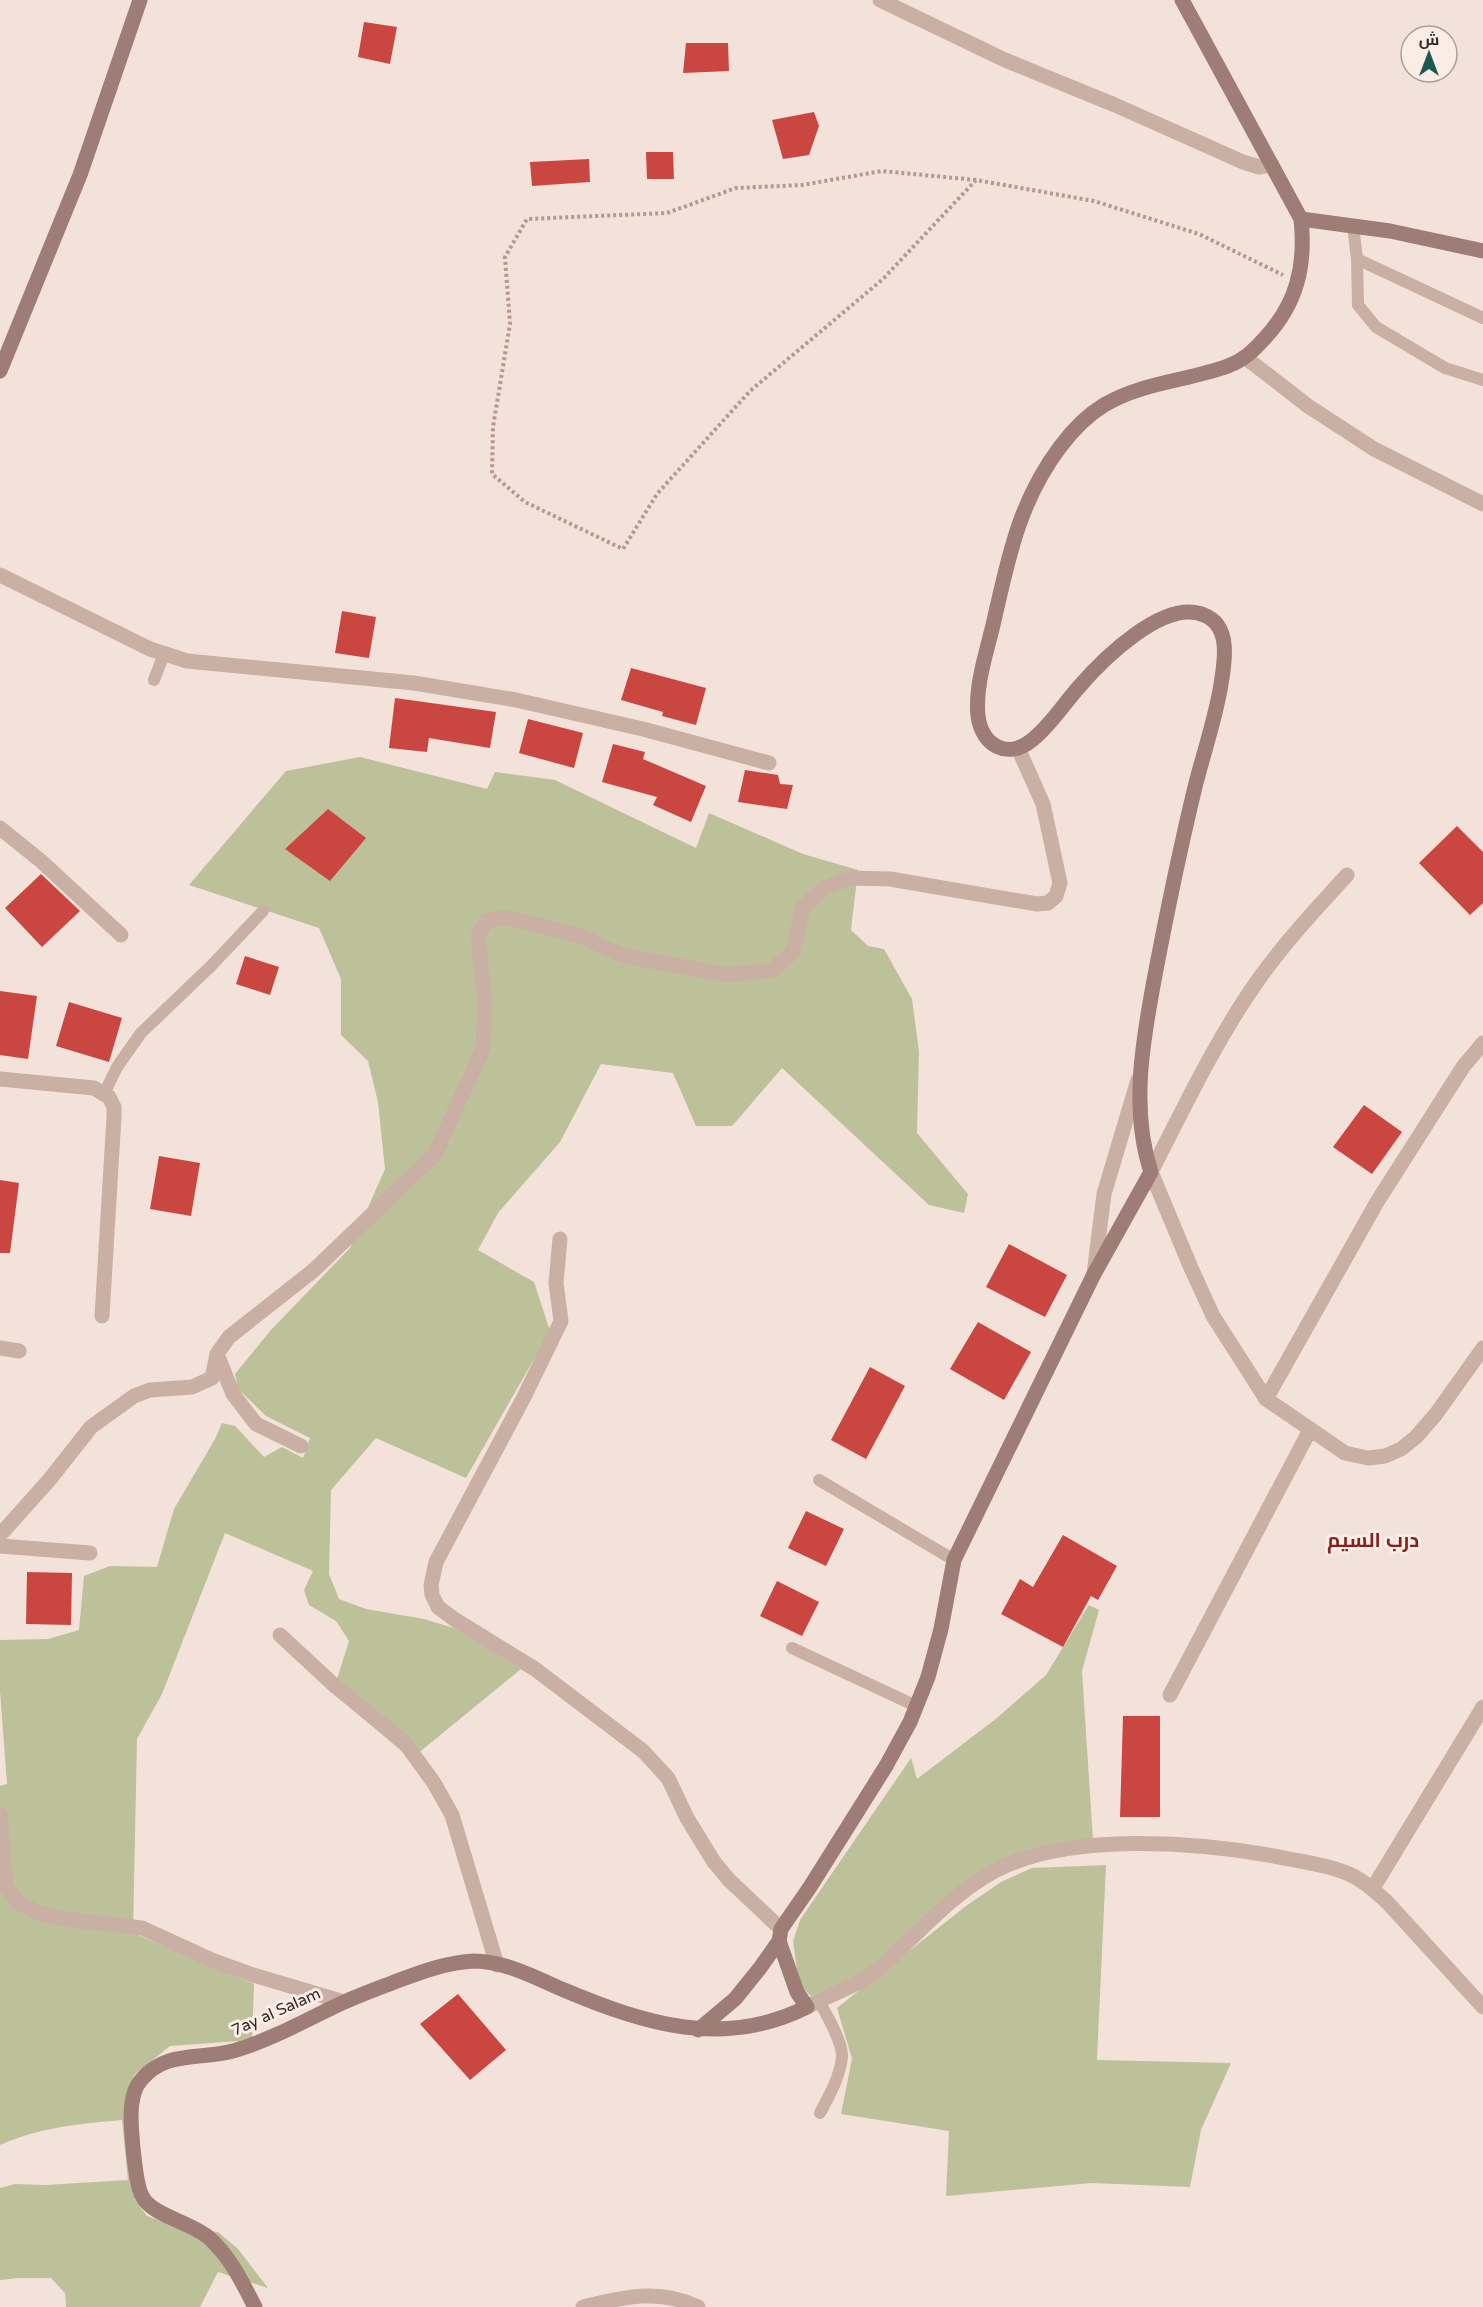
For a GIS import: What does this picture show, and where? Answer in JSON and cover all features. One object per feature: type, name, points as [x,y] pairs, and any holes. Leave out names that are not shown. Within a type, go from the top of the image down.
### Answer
[{"type":"street","points":[[0,371],[80,175],[140,0]]},
{"type":"street","points":[[880,0],[985,51],[1243,162],[1259,167],[1272,165]]},
{"type":"street","points":[[1182,0],[1301,219],[1302,256],[1293,298],[1279,323],[1246,358],[1225,367],[1158,383],[1104,405],[1072,432],[1044,470],[1025,506],[1010,547],[978,698],[980,727],[986,739],[995,747],[1018,748],[1030,742],[1042,731],[1095,669],[1144,629],[1179,612],[1194,612],[1208,616],[1219,625],[1224,639],[1224,661],[1217,708],[1173,879],[1146,1020],[1141,1069],[1140,1123],[1144,1152],[1151,1172],[1191,1268],[1214,1316],[1266,1399],[1345,1453],[1368,1458],[1385,1456],[1401,1449],[1416,1437],[1436,1414],[1483,1348]]},
{"type":"street","points":[[1301,219],[1353,225],[1483,251]]},
{"type":"street","points":[[1246,358],[1308,406],[1374,449],[1483,504]]},
{"type":"street","points":[[0,575],[164,654],[206,664],[414,683],[516,700],[643,729],[769,763]]},
{"type":"street","points":[[0,1535],[50,1479],[91,1427],[134,1396],[150,1390],[192,1387],[212,1378],[217,1354],[229,1336],[314,1270],[435,1154],[483,1049],[485,1002],[478,936],[486,921],[504,918],[527,922],[580,936],[624,956],[728,975],[772,970],[793,952],[803,908],[824,888],[851,878],[890,879],[1037,904],[1048,903],[1056,896],[1060,883],[1052,840],[1043,804],[1018,748]]},
{"type":"street","points":[[0,828],[41,861],[122,935]]},
{"type":"street","points":[[698,2030],[735,1999],[760,1968],[886,1766],[928,1677],[941,1629],[954,1560],[1094,1274],[1151,1172],[1207,1064],[1260,977],[1291,936],[1347,875]]},
{"type":"street","points":[[1266,1399],[1377,1202],[1463,1067],[1483,1043]]},
{"type":"street","points":[[1094,1274],[1104,1194],[1141,1069]]},
{"type":"street","points":[[0,1079],[94,1088],[105,1092],[112,1101],[114,1135],[102,1316]]},
{"type":"street","points":[[560,1239],[556,1283],[561,1321],[524,1397],[436,1562],[431,1585],[432,1596],[438,1607],[454,1619],[535,1669],[643,1751],[668,1778],[687,1818],[714,1862],[780,1935],[797,1992],[813,2004],[870,1976],[950,1903],[987,1875],[1033,1856],[1062,1850],[1148,1843],[1266,1854],[1315,1864],[1354,1876],[1373,1888],[1483,2007]]},
{"type":"street","points":[[0,1347],[19,1351]]},
{"type":"street","points":[[217,1354],[233,1394],[256,1424],[301,1446]]},
{"type":"street","points":[[1170,1695],[1310,1430]]},
{"type":"street","points":[[0,1546],[90,1553]]},
{"type":"street","points":[[280,1635],[335,1686],[405,1743],[434,1782],[452,1815],[498,1965]]},
{"type":"street","points":[[1373,1888],[1483,1707]]},
{"type":"street","points":[[0,1815],[6,1887],[19,1903],[34,1911],[57,1918],[142,1928],[212,1960],[253,1975],[344,2002]]},
{"type":"street","name":"7ay al Salam","points":[[255,2307],[218,2247],[194,2227],[157,2212],[142,2197],[133,2139],[131,2104],[141,2081],[152,2069],[168,2060],[186,2056],[221,2054],[244,2048],[344,2002],[410,1976],[455,1963],[475,1961],[524,1973],[617,2011],[679,2028],[720,2030],[791,2015],[813,2004]]},
{"type":"street","points":[[583,2307],[628,2302],[638,2295],[661,2295],[686,2301],[698,2307]]},
{"type":"lane","points":[[1353,225],[1357,259],[1358,305],[1376,327],[1445,368],[1483,380]]},
{"type":"lane","points":[[1357,259],[1483,318]]},
{"type":"lane","points":[[154,680],[164,654]]},
{"type":"lane","points":[[105,1092],[117,1067],[141,1033],[211,966],[263,911]]},
{"type":"lane","points":[[819,1480],[954,1560]]},
{"type":"lane","points":[[792,1648],[916,1706]]},
{"type":"lane","points":[[813,2004],[833,2031],[842,2055],[834,2085],[820,2114]]},
{"type":"path","points":[[976,180],[883,279],[750,391],[657,494],[623,549],[525,502],[492,474],[493,426],[510,324],[506,258],[527,219],[667,213],[736,188],[802,184],[882,171],[976,180],[1094,201],[1199,234],[1297,282]]},
{"type":"green space","points":[[360,757],[487,789],[495,772],[555,780],[696,848],[709,813],[803,854],[858,870],[851,930],[868,946],[884,949],[912,999],[919,1052],[917,1133],[968,1194],[964,1213],[929,1205],[782,1068],[732,1126],[696,1126],[673,1073],[601,1064],[560,1142],[498,1213],[478,1250],[534,1282],[550,1331],[466,1478],[376,1438],[331,1490],[329,1574],[339,1599],[366,1609],[424,1619],[457,1629],[521,1669],[411,1759],[347,1705],[337,1679],[349,1641],[336,1621],[309,1605],[304,1590],[313,1571],[225,1533],[162,1694],[137,1739],[133,1933],[254,1984],[252,2040],[170,2046],[134,2075],[128,2099],[131,2180],[135,2200],[147,2216],[183,2229],[218,2232],[238,2249],[268,2288],[218,2272],[200,2307],[66,2307],[65,2293],[51,2278],[0,2280],[0,2188],[15,2184],[45,2185],[128,2180],[122,2120],[45,2130],[0,2145],[0,1786],[7,1784],[0,1691],[0,1640],[48,1639],[79,1630],[84,1576],[110,1566],[157,1567],[174,1509],[222,1423],[235,1426],[264,1457],[282,1447],[303,1458],[310,1438],[266,1416],[238,1389],[235,1374],[271,1330],[350,1248],[385,1169],[378,1102],[368,1061],[341,1035],[341,979],[319,928],[189,885],[286,771]]},
{"type":"green space","points":[[1089,1605],[1099,1610],[1082,1671],[1093,1840],[993,1865],[862,1975],[811,1996],[799,1984],[793,1941],[800,1920],[911,1758],[917,1779],[997,1718],[1046,1675]]},
{"type":"green space","points":[[1106,1865],[1097,2060],[1231,2063],[1201,2130],[1190,2187],[1092,2183],[946,2196],[949,2131],[841,2114],[852,2059],[837,2008],[966,1906],[1001,1882],[1032,1868]]},
{"type":"building","points":[[364,22],[397,27],[390,64],[358,57]]},
{"type":"building","points":[[686,43],[728,43],[729,71],[683,73]]},
{"type":"building","points":[[814,112],[819,126],[809,155],[783,159],[772,120]]},
{"type":"building","points":[[646,152],[673,152],[674,179],[647,179]]},
{"type":"building","points":[[589,159],[590,182],[532,186],[530,162]]},
{"type":"building","points":[[342,611],[376,617],[369,658],[335,653]]},
{"type":"building","points":[[631,668],[706,688],[696,725],[662,716],[663,712],[621,700]]},
{"type":"building","points":[[395,698],[496,712],[490,748],[429,738],[427,752],[389,748]]},
{"type":"building","points":[[528,719],[583,733],[574,768],[519,753]]},
{"type":"building","points":[[613,744],[645,752],[643,759],[706,786],[691,822],[653,805],[657,797],[602,782]]},
{"type":"building","points":[[745,770],[778,775],[780,784],[793,785],[787,809],[738,802]]},
{"type":"building","points":[[328,809],[366,838],[330,881],[285,849]]},
{"type":"building","points":[[1457,826],[1483,852],[1483,903],[1470,915],[1419,863]]},
{"type":"building","points":[[41,874],[80,911],[42,947],[5,908]]},
{"type":"building","points":[[245,956],[279,967],[270,995],[236,984]]},
{"type":"building","points":[[0,991],[37,996],[28,1059],[0,1055]]},
{"type":"building","points":[[69,1002],[122,1018],[109,1062],[56,1046]]},
{"type":"building","points":[[1364,1105],[1402,1132],[1372,1174],[1333,1147]]},
{"type":"building","points":[[159,1156],[200,1163],[191,1216],[150,1209]]},
{"type":"building","points":[[0,1180],[19,1183],[10,1253],[0,1253]]},
{"type":"building","points":[[1009,1244],[1067,1275],[1045,1317],[986,1287]]},
{"type":"building","points":[[978,1322],[1031,1352],[1004,1400],[950,1369]]},
{"type":"building","points":[[870,1367],[905,1386],[866,1459],[831,1440]]},
{"type":"building","points":[[806,1511],[844,1529],[826,1566],[788,1548]]},
{"type":"building","points":[[1063,1535],[1117,1566],[1098,1600],[1091,1596],[1063,1647],[1001,1614],[1020,1579],[1033,1587]]},
{"type":"building","points":[[27,1572],[72,1573],[71,1625],[26,1624]]},
{"type":"building","points":[[777,1581],[819,1602],[802,1636],[760,1616]]},
{"type":"building","points":[[1123,1716],[1160,1716],[1160,1817],[1120,1817]]},
{"type":"building","points":[[458,1994],[506,2050],[470,2080],[420,2024]]},
{"type":"district","name":"درب السيم","points":[[1373,1541]]}]
